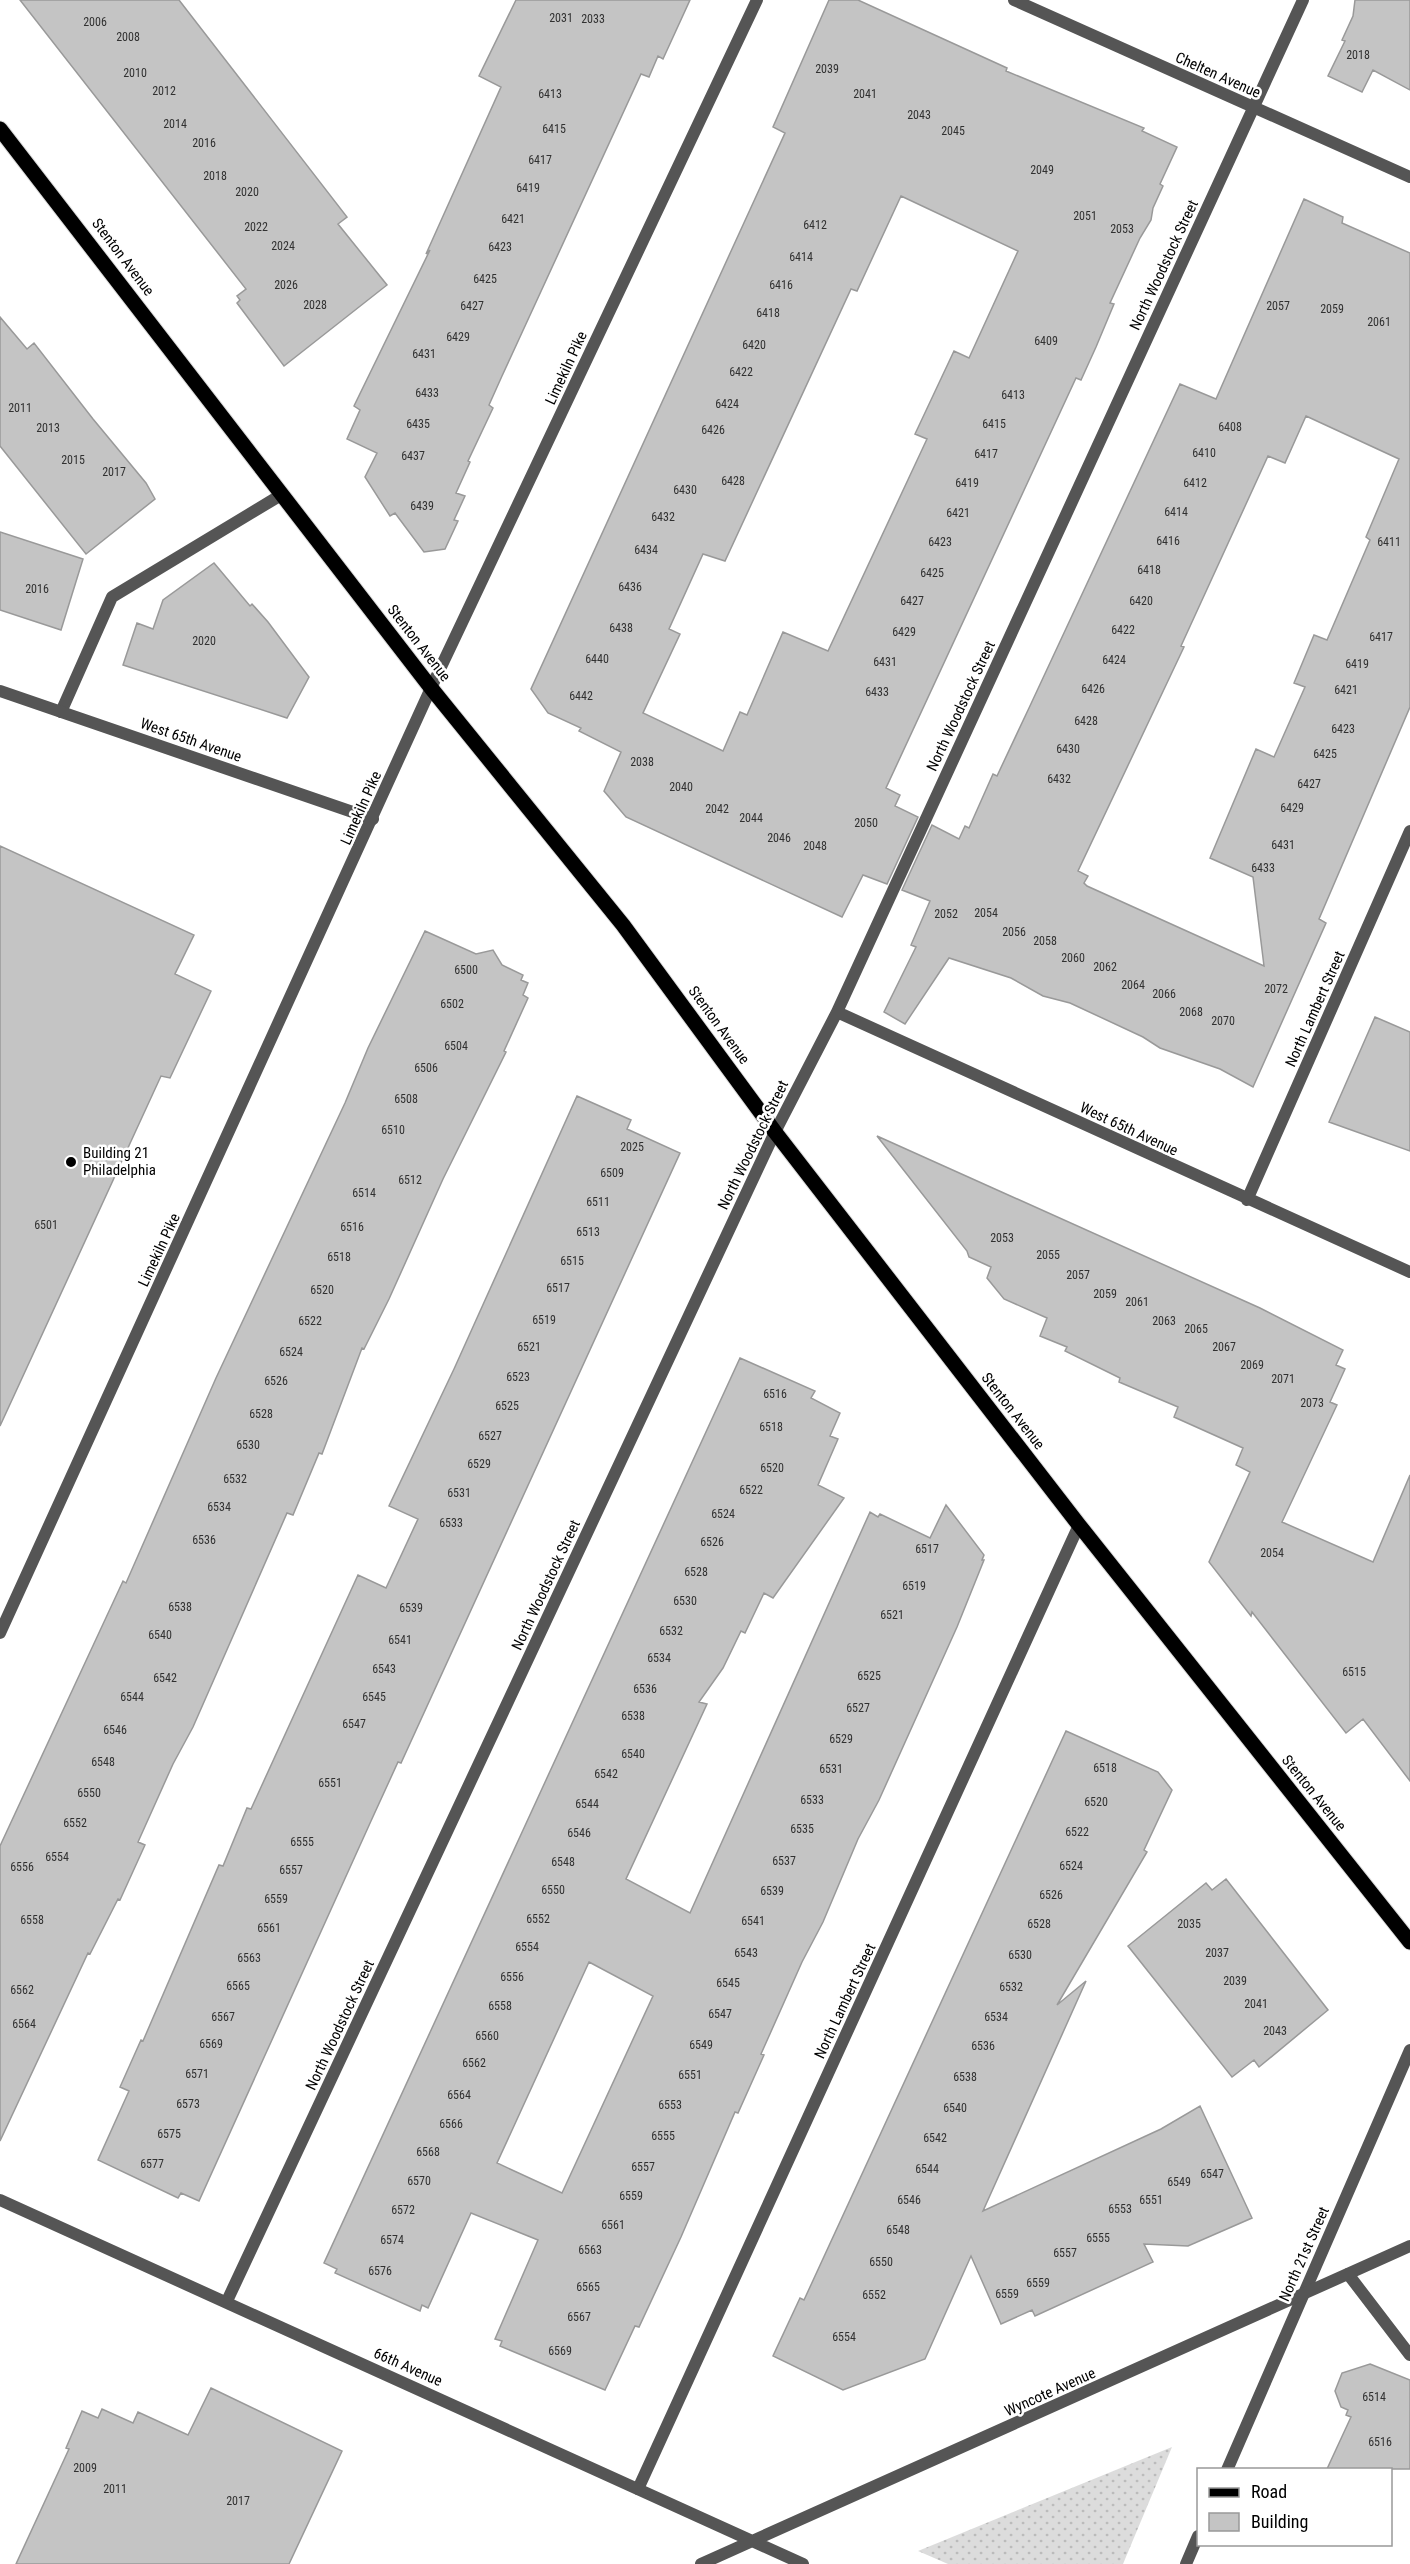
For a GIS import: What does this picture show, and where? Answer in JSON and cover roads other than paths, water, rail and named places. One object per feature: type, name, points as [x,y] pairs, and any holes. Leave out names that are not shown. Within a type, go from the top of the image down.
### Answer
[{"type":"main road","name":"Stenton Avenue","points":[[0,129],[431,688],[623,925],[775,1132],[1079,1526],[1410,1942]]},
{"type":"street","name":"Limekiln Pike","points":[[0,1633],[5,1609],[373,819],[431,688],[757,0]]},
{"type":"street","name":"Chelten Avenue","points":[[1014,0],[1410,177]]},
{"type":"street","name":"North Woodstock Street","points":[[226,2301],[775,1132],[837,1012],[1303,0]]},
{"type":"street","points":[[61,711],[112,597],[281,495]]},
{"type":"street","name":"West 65th Avenue","points":[[0,691],[373,819]]},
{"type":"street","name":"North Lambert Street","points":[[1247,1200],[1410,831]]},
{"type":"street","name":"West 65th Avenue","points":[[837,1012],[1410,1272]]},
{"type":"street","name":"North Lambert Street","points":[[638,2489],[1079,1526]]},
{"type":"street","name":"North 21st Street","points":[[1227,2468],[1410,2050]]},
{"type":"street","name":"66th Avenue","points":[[0,2200],[803,2564]]},
{"type":"street","name":"Wyncote Avenue","points":[[701,2564],[1410,2246]]},
{"type":"street","points":[[1347,2274],[1410,2355]]},
{"type":"street","points":[[1186,2564],[1197,2538]]},
{"type":"place","name":"Building 21 Philadelphia","points":[[71,1162]]}]
